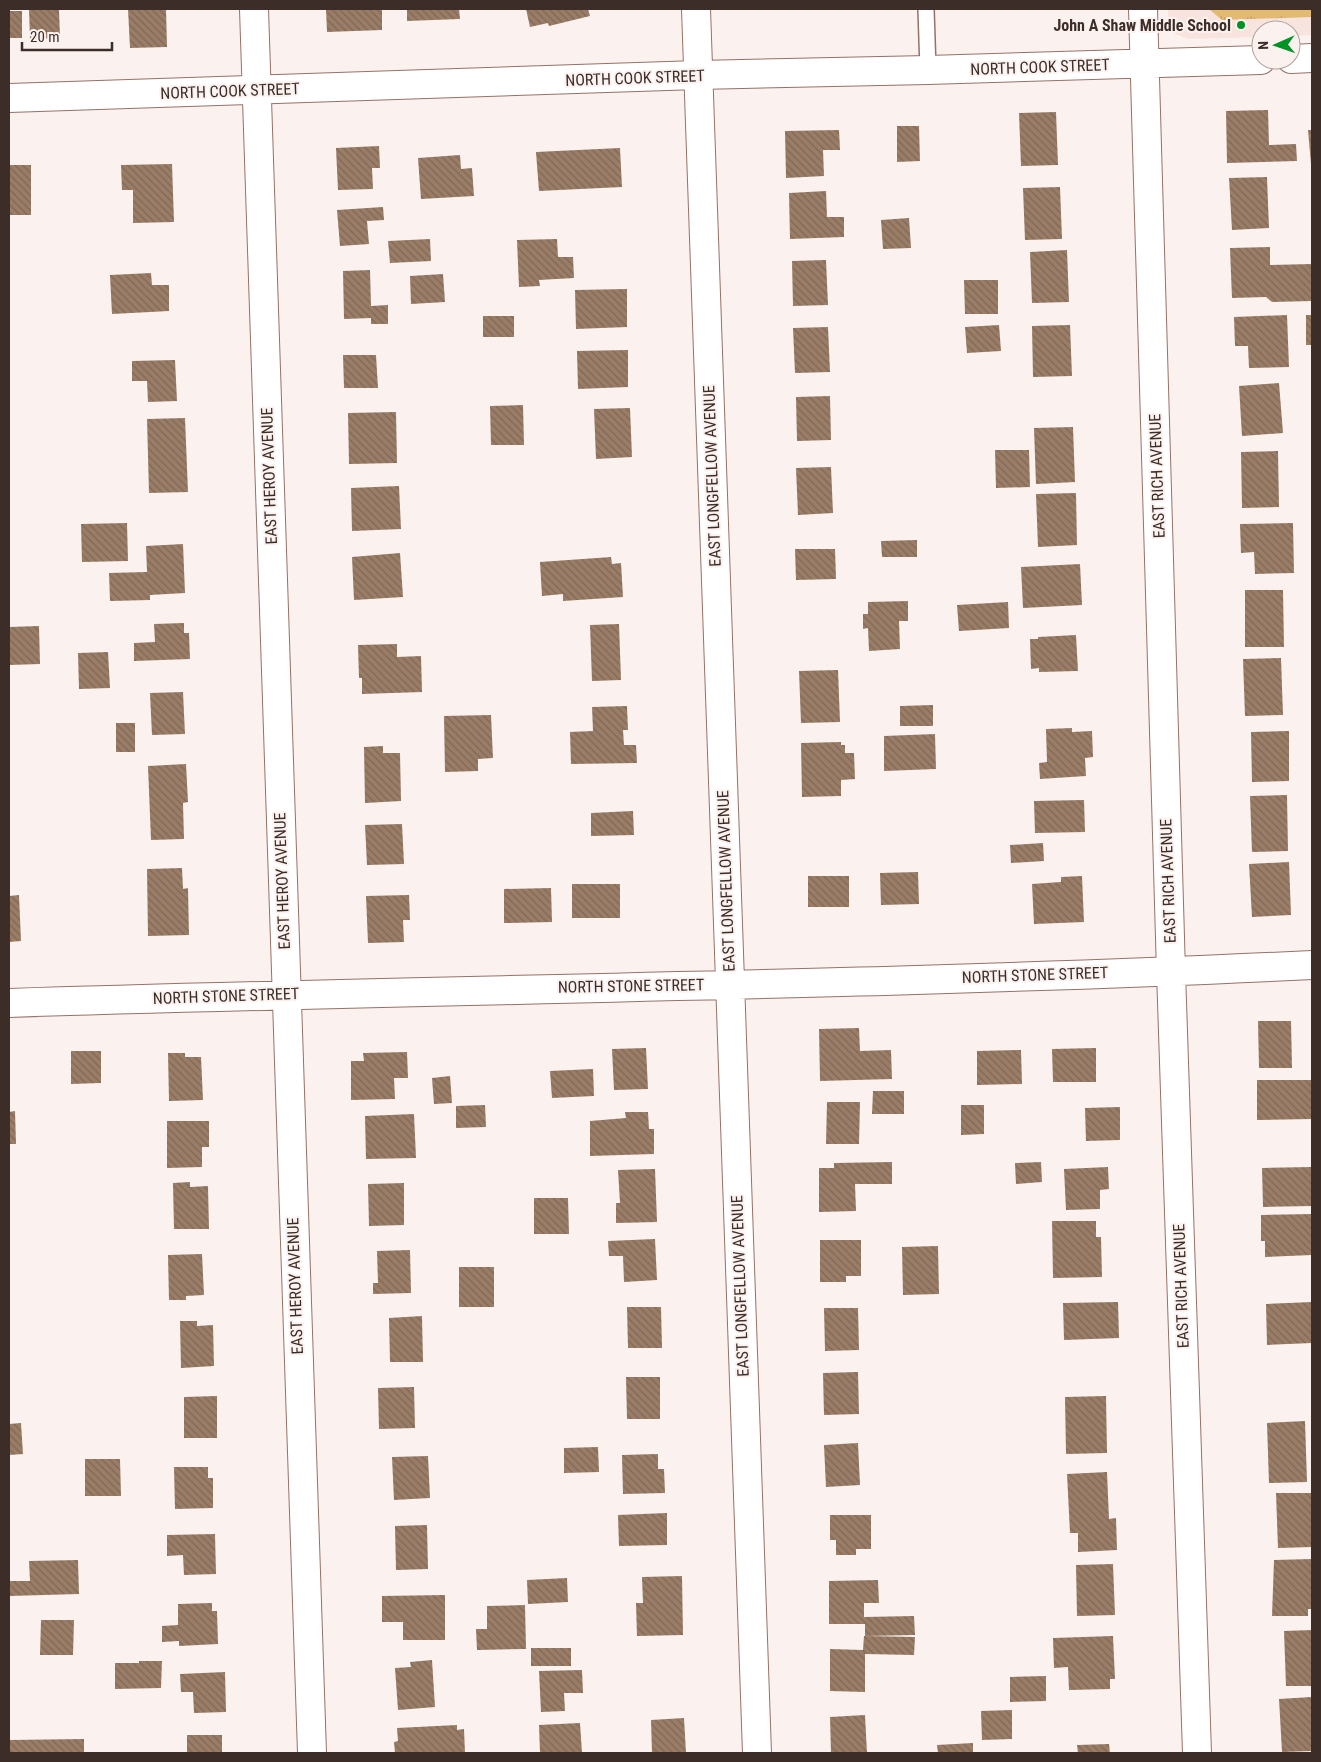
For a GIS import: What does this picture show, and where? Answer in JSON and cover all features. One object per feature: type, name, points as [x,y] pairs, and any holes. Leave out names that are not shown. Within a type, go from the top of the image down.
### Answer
[{"type":"street","name":"EAST HEROY AVENUE","points":[[254,9],[285,994],[312,1753]]},
{"type":"street","name":"EAST LONGFELLOW AVENUE","points":[[696,9],[757,1753]]},
{"type":"street","name":"EAST RICH AVENUE","points":[[1143,9],[1196,1753]]},
{"type":"street","name":"NORTH COOK STREET","points":[[9,98],[698,75],[1251,60]]},
{"type":"street","name":"NORTH STONE STREET","points":[[9,1003],[285,994],[1171,972],[1312,965]]},
{"type":"lane","points":[[926,9],[928,70]]},
{"type":"shaded area","name":"John A Shaw Middle School","points":[[1168,9],[1312,9],[1312,35],[1301,36],[1301,20],[1251,20],[1251,37],[1188,39],[1175,34],[1168,20]]},
{"type":"green space","points":[[1209,9],[1312,9],[1312,17],[1222,20]]},
{"type":"building","points":[[29,9],[59,9],[60,38],[30,39]]},
{"type":"building","points":[[128,9],[166,9],[167,47],[130,48]]},
{"type":"building","points":[[326,9],[382,9],[382,30],[327,32]]},
{"type":"building","points":[[407,9],[459,9],[460,19],[407,21]]},
{"type":"building","points":[[526,9],[588,9],[590,16],[549,26],[548,23],[530,27]]},
{"type":"building","points":[[9,11],[22,11],[22,38],[9,38]]},
{"type":"building","points":[[1268,110],[1269,145],[1296,144],[1297,161],[1227,163],[1226,111]]},
{"type":"building","points":[[1056,112],[1058,165],[1021,166],[1019,113]]},
{"type":"building","points":[[897,126],[919,126],[920,161],[897,162]]},
{"type":"building","points":[[839,130],[840,150],[823,150],[824,176],[786,178],[785,131]]},
{"type":"building","points":[[1308,130],[1312,130],[1312,164],[1311,164]]},
{"type":"building","points":[[379,146],[380,168],[372,168],[373,189],[338,190],[336,148]]},
{"type":"building","points":[[620,148],[622,187],[539,191],[536,152]]},
{"type":"building","points":[[460,155],[461,169],[472,168],[474,196],[421,199],[418,158]]},
{"type":"building","points":[[172,164],[174,222],[133,223],[133,190],[122,190],[121,165]]},
{"type":"building","points":[[9,165],[31,165],[31,215],[9,215]]},
{"type":"building","points":[[1267,177],[1269,228],[1232,230],[1229,178]]},
{"type":"building","points":[[1060,187],[1062,239],[1025,240],[1023,188]]},
{"type":"building","points":[[826,191],[827,217],[844,217],[844,237],[790,239],[789,193]]},
{"type":"building","points":[[383,207],[384,220],[367,221],[369,244],[340,246],[337,210]]},
{"type":"building","points":[[909,218],[911,248],[883,249],[881,220]]},
{"type":"building","points":[[430,239],[431,261],[390,263],[388,241]]},
{"type":"building","points":[[557,239],[558,257],[573,257],[574,278],[539,280],[540,286],[519,287],[517,240]]},
{"type":"building","points":[[1270,247],[1270,265],[1312,264],[1312,301],[1272,302],[1266,297],[1232,298],[1230,248]]},
{"type":"building","points":[[1067,250],[1069,302],[1032,303],[1030,252]]},
{"type":"building","points":[[826,260],[828,305],[793,306],[792,261]]},
{"type":"building","points":[[370,270],[371,306],[388,305],[388,324],[371,324],[371,318],[344,319],[343,271]]},
{"type":"building","points":[[151,273],[152,285],[169,285],[169,311],[112,314],[110,275]]},
{"type":"building","points":[[443,274],[445,302],[411,304],[410,276]]},
{"type":"building","points":[[964,280],[998,280],[998,314],[965,314]]},
{"type":"building","points":[[627,289],[627,327],[576,329],[575,290]]},
{"type":"building","points":[[1287,315],[1289,367],[1249,368],[1248,346],[1235,346],[1234,317]]},
{"type":"building","points":[[1306,315],[1312,315],[1312,345],[1306,345]]},
{"type":"building","points":[[483,316],[514,316],[514,337],[483,337]]},
{"type":"building","points":[[999,325],[1001,351],[967,353],[965,327]]},
{"type":"building","points":[[1070,325],[1072,376],[1033,377],[1032,326]]},
{"type":"building","points":[[828,327],[830,372],[795,373],[793,328]]},
{"type":"building","points":[[628,350],[628,387],[578,389],[577,351]]},
{"type":"building","points":[[343,355],[376,355],[378,388],[344,388]]},
{"type":"building","points":[[175,360],[177,401],[148,402],[147,381],[132,381],[132,361]]},
{"type":"building","points":[[1279,383],[1283,433],[1242,436],[1239,386]]},
{"type":"building","points":[[830,396],[831,440],[797,441],[796,397]]},
{"type":"building","points":[[523,405],[524,445],[491,445],[490,406]]},
{"type":"building","points":[[630,408],[632,457],[596,459],[594,409]]},
{"type":"building","points":[[396,412],[397,463],[349,464],[348,413]]},
{"type":"building","points":[[185,418],[188,492],[149,493],[147,419]]},
{"type":"building","points":[[1073,427],[1075,482],[1036,484],[1034,428]]},
{"type":"building","points":[[995,450],[1029,450],[1030,487],[996,488]]},
{"type":"building","points":[[1278,451],[1279,507],[1242,508],[1241,452]]},
{"type":"building","points":[[831,467],[833,513],[798,515],[796,468]]},
{"type":"building","points":[[399,486],[401,529],[352,531],[351,488]]},
{"type":"building","points":[[1076,493],[1077,545],[1038,547],[1036,494]]},
{"type":"building","points":[[127,523],[128,561],[82,562],[81,524]]},
{"type":"building","points":[[1293,523],[1294,573],[1255,574],[1254,552],[1241,553],[1240,524]]},
{"type":"building","points":[[917,540],[917,557],[882,557],[881,541]]},
{"type":"building","points":[[183,544],[185,593],[150,595],[150,600],[110,601],[109,573],[147,572],[146,546]]},
{"type":"building","points":[[795,549],[835,549],[836,579],[796,580]]},
{"type":"building","points":[[400,553],[403,597],[354,600],[352,557]]},
{"type":"building","points":[[611,557],[612,564],[621,563],[623,597],[563,601],[563,594],[542,596],[540,562]]},
{"type":"building","points":[[1080,564],[1082,605],[1023,608],[1021,567]]},
{"type":"building","points":[[1245,590],[1283,590],[1284,647],[1245,647]]},
{"type":"building","points":[[908,601],[908,621],[899,621],[900,649],[869,651],[868,628],[863,629],[863,614],[868,614],[868,602]]},
{"type":"building","points":[[1008,602],[1009,628],[959,631],[957,605]]},
{"type":"building","points":[[184,623],[184,633],[189,633],[190,659],[134,661],[134,643],[155,642],[154,624]]},
{"type":"building","points":[[619,624],[621,680],[592,681],[590,625]]},
{"type":"building","points":[[39,626],[40,664],[9,665],[9,627]]},
{"type":"building","points":[[1076,635],[1078,671],[1039,672],[1039,668],[1031,669],[1030,639]]},
{"type":"building","points":[[397,644],[397,657],[421,656],[422,692],[362,694],[362,678],[359,678],[358,645]]},
{"type":"building","points":[[108,652],[110,688],[79,689],[78,653]]},
{"type":"building","points":[[1281,658],[1283,715],[1245,716],[1243,659]]},
{"type":"building","points":[[838,670],[840,722],[801,723],[799,671]]},
{"type":"building","points":[[183,692],[185,734],[152,735],[150,693]]},
{"type":"building","points":[[933,705],[933,726],[900,726],[900,706]]},
{"type":"building","points":[[627,706],[628,730],[623,730],[624,745],[636,745],[637,763],[571,764],[570,732],[593,731],[592,707]]},
{"type":"building","points":[[491,715],[493,758],[478,759],[478,771],[445,772],[444,716]]},
{"type":"building","points":[[116,723],[135,723],[135,752],[116,752]]},
{"type":"building","points":[[1072,728],[1072,732],[1092,731],[1093,757],[1085,758],[1086,776],[1040,779],[1039,763],[1047,762],[1046,729]]},
{"type":"building","points":[[1289,731],[1289,781],[1252,782],[1251,732]]},
{"type":"building","points":[[935,734],[936,769],[884,771],[884,736]]},
{"type":"building","points":[[841,742],[841,745],[845,745],[845,753],[854,753],[855,779],[841,780],[841,796],[802,797],[801,743]]},
{"type":"building","points":[[383,746],[383,753],[400,753],[401,801],[365,803],[364,747]]},
{"type":"building","points":[[186,764],[188,802],[183,803],[184,839],[151,840],[148,766]]},
{"type":"building","points":[[1287,795],[1288,851],[1252,852],[1250,796]]},
{"type":"building","points":[[1084,800],[1085,832],[1035,833],[1034,801]]},
{"type":"building","points":[[633,811],[634,835],[591,836],[591,813]]},
{"type":"building","points":[[402,824],[404,864],[367,865],[365,825]]},
{"type":"building","points":[[1043,843],[1044,861],[1011,863],[1010,845]]},
{"type":"building","points":[[1289,862],[1291,915],[1252,917],[1249,864]]},
{"type":"building","points":[[182,868],[183,889],[188,888],[189,935],[148,936],[147,869]]},
{"type":"building","points":[[918,872],[919,904],[881,905],[880,873]]},
{"type":"building","points":[[808,876],[849,876],[849,907],[808,907]]},
{"type":"building","points":[[1082,876],[1084,922],[1034,924],[1032,884],[1061,882],[1061,877]]},
{"type":"building","points":[[572,884],[620,884],[620,918],[572,918]]},
{"type":"building","points":[[551,888],[552,922],[504,923],[504,889]]},
{"type":"building","points":[[19,895],[21,941],[9,942],[9,896]]},
{"type":"building","points":[[409,895],[410,920],[403,920],[404,942],[368,943],[366,896]]},
{"type":"building","points":[[1258,1021],[1291,1021],[1292,1068],[1259,1068]]},
{"type":"building","points":[[859,1028],[860,1051],[891,1050],[892,1079],[820,1081],[819,1029]]},
{"type":"building","points":[[646,1048],[648,1089],[614,1090],[612,1049]]},
{"type":"building","points":[[1096,1048],[1096,1082],[1053,1082],[1052,1049]]},
{"type":"building","points":[[1021,1050],[1022,1084],[977,1085],[977,1051]]},
{"type":"building","points":[[71,1051],[101,1051],[101,1083],[71,1084]]},
{"type":"building","points":[[407,1052],[408,1078],[394,1078],[395,1099],[351,1100],[351,1061],[364,1061],[363,1053]]},
{"type":"building","points":[[168,1053],[185,1053],[185,1057],[201,1057],[203,1100],[169,1101]]},
{"type":"building","points":[[593,1069],[594,1096],[552,1098],[550,1071]]},
{"type":"building","points":[[450,1076],[452,1103],[434,1104],[432,1078]]},
{"type":"building","points":[[1257,1080],[1312,1080],[1312,1119],[1257,1120]]},
{"type":"building","points":[[873,1091],[904,1091],[904,1114],[872,1114]]},
{"type":"building","points":[[827,1102],[860,1102],[859,1144],[826,1144]]},
{"type":"building","points":[[485,1105],[486,1127],[456,1128],[456,1106]]},
{"type":"building","points":[[961,1105],[984,1105],[984,1134],[961,1135]]},
{"type":"building","points":[[1120,1107],[1120,1140],[1086,1141],[1085,1108]]},
{"type":"building","points":[[15,1111],[16,1144],[9,1144],[9,1112]]},
{"type":"building","points":[[625,1112],[648,1112],[649,1129],[654,1129],[654,1154],[590,1156],[590,1121],[626,1118]]},
{"type":"building","points":[[414,1114],[416,1158],[366,1159],[365,1116]]},
{"type":"building","points":[[167,1121],[209,1121],[209,1147],[202,1147],[202,1167],[167,1168]]},
{"type":"building","points":[[892,1162],[892,1184],[855,1184],[856,1211],[819,1212],[819,1168],[834,1168],[834,1163]]},
{"type":"building","points":[[1041,1162],[1042,1182],[1016,1184],[1015,1163]]},
{"type":"building","points":[[1108,1167],[1109,1189],[1100,1190],[1100,1209],[1066,1210],[1064,1169]]},
{"type":"building","points":[[1312,1167],[1312,1206],[1263,1207],[1262,1168]]},
{"type":"building","points":[[655,1169],[657,1222],[616,1223],[616,1203],[620,1203],[618,1170]]},
{"type":"building","points":[[190,1182],[190,1187],[208,1186],[209,1229],[174,1229],[173,1183]]},
{"type":"building","points":[[404,1183],[404,1225],[369,1226],[368,1184]]},
{"type":"building","points":[[534,1198],[568,1198],[569,1234],[534,1234]]},
{"type":"building","points":[[1312,1214],[1312,1255],[1265,1257],[1265,1241],[1261,1241],[1261,1215]]},
{"type":"building","points":[[1052,1221],[1096,1221],[1096,1237],[1101,1237],[1102,1277],[1053,1278]]},
{"type":"building","points":[[655,1239],[657,1280],[624,1282],[623,1256],[609,1256],[608,1241]]},
{"type":"building","points":[[820,1240],[861,1240],[861,1276],[846,1276],[846,1282],[820,1282]]},
{"type":"building","points":[[938,1246],[939,1294],[903,1295],[902,1247]]},
{"type":"building","points":[[410,1250],[411,1293],[373,1294],[373,1283],[378,1283],[377,1251]]},
{"type":"building","points":[[202,1254],[204,1295],[186,1296],[186,1300],[169,1300],[168,1255]]},
{"type":"building","points":[[459,1267],[494,1267],[494,1307],[459,1307]]},
{"type":"building","points":[[1118,1302],[1119,1338],[1064,1340],[1063,1303]]},
{"type":"building","points":[[1312,1302],[1312,1343],[1267,1345],[1266,1304]]},
{"type":"building","points":[[627,1307],[661,1307],[662,1348],[628,1348]]},
{"type":"building","points":[[824,1308],[858,1308],[859,1350],[825,1351]]},
{"type":"building","points":[[422,1316],[423,1362],[390,1362],[389,1318]]},
{"type":"building","points":[[180,1321],[197,1321],[197,1326],[213,1325],[214,1366],[181,1368]]},
{"type":"building","points":[[858,1372],[859,1414],[824,1415],[823,1373]]},
{"type":"building","points":[[626,1377],[660,1377],[660,1419],[627,1419]]},
{"type":"building","points":[[414,1387],[415,1428],[379,1429],[378,1388]]},
{"type":"building","points":[[217,1396],[217,1438],[184,1438],[184,1397]]},
{"type":"building","points":[[1106,1396],[1107,1453],[1066,1454],[1065,1397]]},
{"type":"building","points":[[1305,1421],[1307,1482],[1269,1483],[1267,1423]]},
{"type":"building","points":[[21,1423],[23,1454],[9,1455],[9,1424]]},
{"type":"building","points":[[858,1443],[860,1485],[826,1487],[824,1445]]},
{"type":"building","points":[[598,1447],[599,1472],[564,1473],[564,1448]]},
{"type":"building","points":[[658,1454],[658,1469],[664,1469],[665,1493],[623,1494],[622,1455]]},
{"type":"building","points":[[428,1456],[430,1498],[394,1500],[392,1457]]},
{"type":"building","points":[[85,1459],[120,1459],[121,1496],[85,1496]]},
{"type":"building","points":[[174,1467],[208,1467],[208,1478],[213,1478],[213,1508],[175,1509]]},
{"type":"building","points":[[1107,1472],[1109,1519],[1116,1518],[1117,1550],[1078,1552],[1078,1533],[1070,1533],[1067,1474]]},
{"type":"building","points":[[1276,1493],[1312,1493],[1312,1547],[1278,1548]]},
{"type":"building","points":[[667,1513],[667,1545],[619,1546],[618,1515]]},
{"type":"building","points":[[830,1515],[871,1515],[871,1549],[856,1549],[856,1555],[836,1555],[836,1540],[830,1540]]},
{"type":"building","points":[[427,1525],[428,1569],[396,1570],[395,1526]]},
{"type":"building","points":[[215,1534],[216,1574],[184,1575],[183,1555],[167,1556],[167,1535]]},
{"type":"building","points":[[1312,1559],[1312,1609],[1308,1609],[1308,1616],[1272,1616],[1274,1560]]},
{"type":"building","points":[[78,1560],[79,1594],[9,1596],[9,1581],[30,1581],[29,1561]]},
{"type":"building","points":[[1113,1564],[1115,1615],[1077,1616],[1076,1565]]},
{"type":"building","points":[[682,1576],[683,1635],[637,1636],[636,1603],[643,1603],[642,1577]]},
{"type":"building","points":[[567,1578],[568,1602],[528,1604],[527,1580]]},
{"type":"building","points":[[878,1580],[879,1603],[864,1603],[864,1617],[914,1616],[915,1635],[865,1636],[865,1624],[829,1624],[829,1581]]},
{"type":"building","points":[[445,1595],[445,1640],[403,1640],[403,1622],[382,1622],[382,1596]]},
{"type":"building","points":[[212,1603],[212,1611],[217,1611],[218,1644],[179,1646],[179,1641],[162,1642],[162,1626],[178,1625],[178,1604]]},
{"type":"building","points":[[525,1605],[526,1649],[477,1650],[476,1629],[487,1629],[487,1606]]},
{"type":"building","points":[[41,1620],[74,1620],[73,1655],[40,1655]]},
{"type":"building","points":[[1312,1630],[1312,1686],[1286,1686],[1284,1631]]},
{"type":"building","points":[[864,1636],[915,1637],[914,1655],[865,1654],[865,1692],[830,1691],[830,1649],[863,1650]]},
{"type":"building","points":[[1113,1636],[1115,1679],[1110,1679],[1110,1689],[1069,1690],[1068,1667],[1054,1668],[1053,1638]]},
{"type":"building","points":[[531,1648],[571,1648],[571,1666],[531,1666]]},
{"type":"building","points":[[432,1660],[435,1707],[398,1710],[395,1668],[411,1667],[410,1662]]},
{"type":"building","points":[[139,1661],[162,1661],[161,1688],[115,1689],[115,1663],[139,1663]]},
{"type":"building","points":[[582,1670],[583,1693],[564,1693],[565,1711],[541,1712],[539,1671]]},
{"type":"building","points":[[225,1672],[226,1712],[194,1713],[193,1692],[181,1692],[180,1674]]},
{"type":"building","points":[[1046,1676],[1046,1701],[1010,1702],[1010,1677]]},
{"type":"building","points":[[1311,1697],[1312,1751],[1282,1752],[1279,1699]]},
{"type":"building","points":[[1012,1710],[1012,1739],[982,1740],[981,1711]]},
{"type":"building","points":[[865,1715],[867,1753],[831,1753],[830,1717]]},
{"type":"building","points":[[684,1718],[686,1753],[652,1753],[651,1720]]},
{"type":"building","points":[[580,1723],[582,1753],[540,1753],[539,1725]]},
{"type":"building","points":[[457,1725],[457,1730],[464,1729],[465,1753],[395,1753],[394,1742],[398,1741],[397,1728]]},
{"type":"building","points":[[187,1735],[222,1735],[222,1753],[187,1753]]},
{"type":"building","points":[[84,1739],[84,1753],[9,1753],[9,1740]]},
{"type":"building","points":[[973,1743],[973,1753],[938,1753],[937,1745]]},
{"type":"building","points":[[1109,1744],[1110,1753],[1078,1753],[1077,1745]]},
{"type":"place","name":"John A Shaw Middle School","points":[[1241,25]]}]
